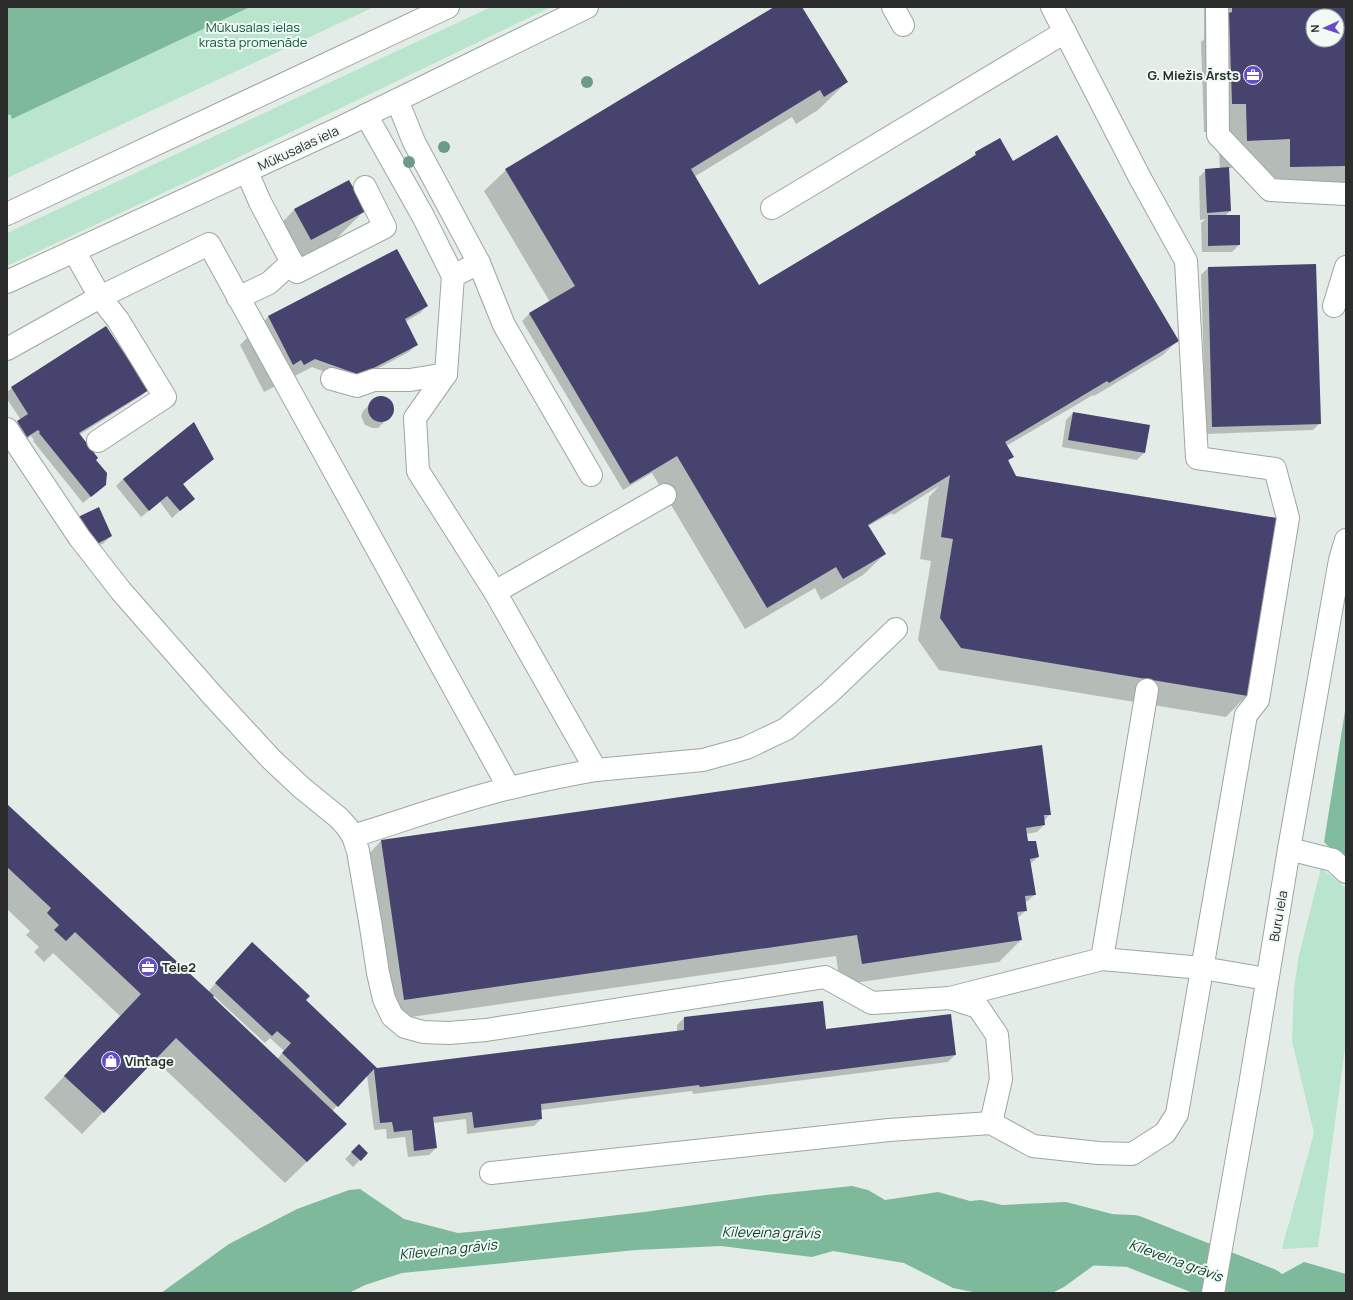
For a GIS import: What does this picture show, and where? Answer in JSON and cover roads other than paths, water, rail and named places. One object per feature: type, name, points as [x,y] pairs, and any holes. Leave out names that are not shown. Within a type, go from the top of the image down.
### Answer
[{"type":"main road","points":[[7,214],[448,7]]},
{"type":"main road","name":"Mūkusalas iela","points":[[7,282],[247,172],[587,7]]},
{"type":"main road","points":[[491,1174],[889,1130],[991,1123],[1033,1146],[1098,1153],[1132,1154],[1165,1133],[1177,1114],[1246,714],[1258,700],[1288,518],[1275,470],[1198,458],[1186,261],[1140,178],[1052,7]]},
{"type":"main road","points":[[1217,7],[1218,135],[1270,190],[1346,194]]},
{"type":"main road","points":[[772,208],[1065,32]]},
{"type":"main road","points":[[397,100],[414,142],[479,263],[504,325],[591,475]]},
{"type":"main road","points":[[366,115],[423,216],[454,276],[446,374],[415,418],[418,471],[495,592],[596,770]]},
{"type":"main road","points":[[247,172],[260,202],[297,272],[385,227],[365,187]]},
{"type":"main road","points":[[7,349],[100,297],[209,244],[509,788]]},
{"type":"main road","points":[[74,251],[100,297],[118,320],[165,397],[98,441]]},
{"type":"main road","points":[[238,298],[269,283],[292,262]]},
{"type":"main road","points":[[454,276],[479,263]]},
{"type":"main road","points":[[1334,306],[1346,267]]},
{"type":"main road","points":[[332,379],[357,386],[374,380],[410,380],[446,374]]},
{"type":"main road","points":[[7,429],[79,537],[121,591],[213,696],[271,759],[302,788],[339,818],[353,836],[362,866],[378,973],[384,999],[392,1016],[405,1027],[423,1032],[449,1033],[486,1030],[825,978],[872,1003],[950,998],[1102,959],[1202,968],[1267,979]]},
{"type":"main road","points":[[495,592],[665,494]]},
{"type":"main road","name":"Buru iela","points":[[1213,1293],[1340,560],[1346,540]]},
{"type":"main road","points":[[353,836],[462,801],[509,788],[596,770],[703,760],[746,748],[786,729],[829,693],[896,628]]},
{"type":"main road","points":[[1102,959],[1146,690]]},
{"type":"main road","points":[[1289,849],[1333,860],[1346,872]]},
{"type":"main road","points":[[950,998],[978,1007],[998,1035],[1001,1078],[991,1123]]},
{"type":"water","points":[[7,7],[250,7],[12,119],[10,114],[7,116]]},
{"type":"water","points":[[852,1186],[868,1190],[885,1200],[938,1192],[970,1201],[981,1200],[1002,1205],[1066,1202],[1139,1221],[1126,1255],[1101,1260],[1064,1287],[1052,1293],[978,1293],[953,1288],[904,1263],[833,1251],[812,1257],[721,1246],[636,1250],[402,1273],[365,1285],[349,1293],[161,1293],[229,1244],[297,1209],[349,1190],[360,1189],[404,1219],[458,1233],[644,1212],[766,1195]]},
{"type":"water","points":[[1304,1262],[1346,1274],[1346,1293],[1261,1293],[1268,1274],[1277,1277]]},
{"type":"waterway","name":"Kīleveina grāvis","points":[[1059,1238],[1132,1241],[1264,1293]]},
{"type":"place","name":"G. Miežis Ārsts","points":[[1253,75]]},
{"type":"place","name":"Tele2","points":[[148,967]]},
{"type":"place","name":"Vintage","points":[[111,1061]]},
{"type":"park label","name":"Mūkusalas ielas krasta promenāde","points":[[253,34]]}]
